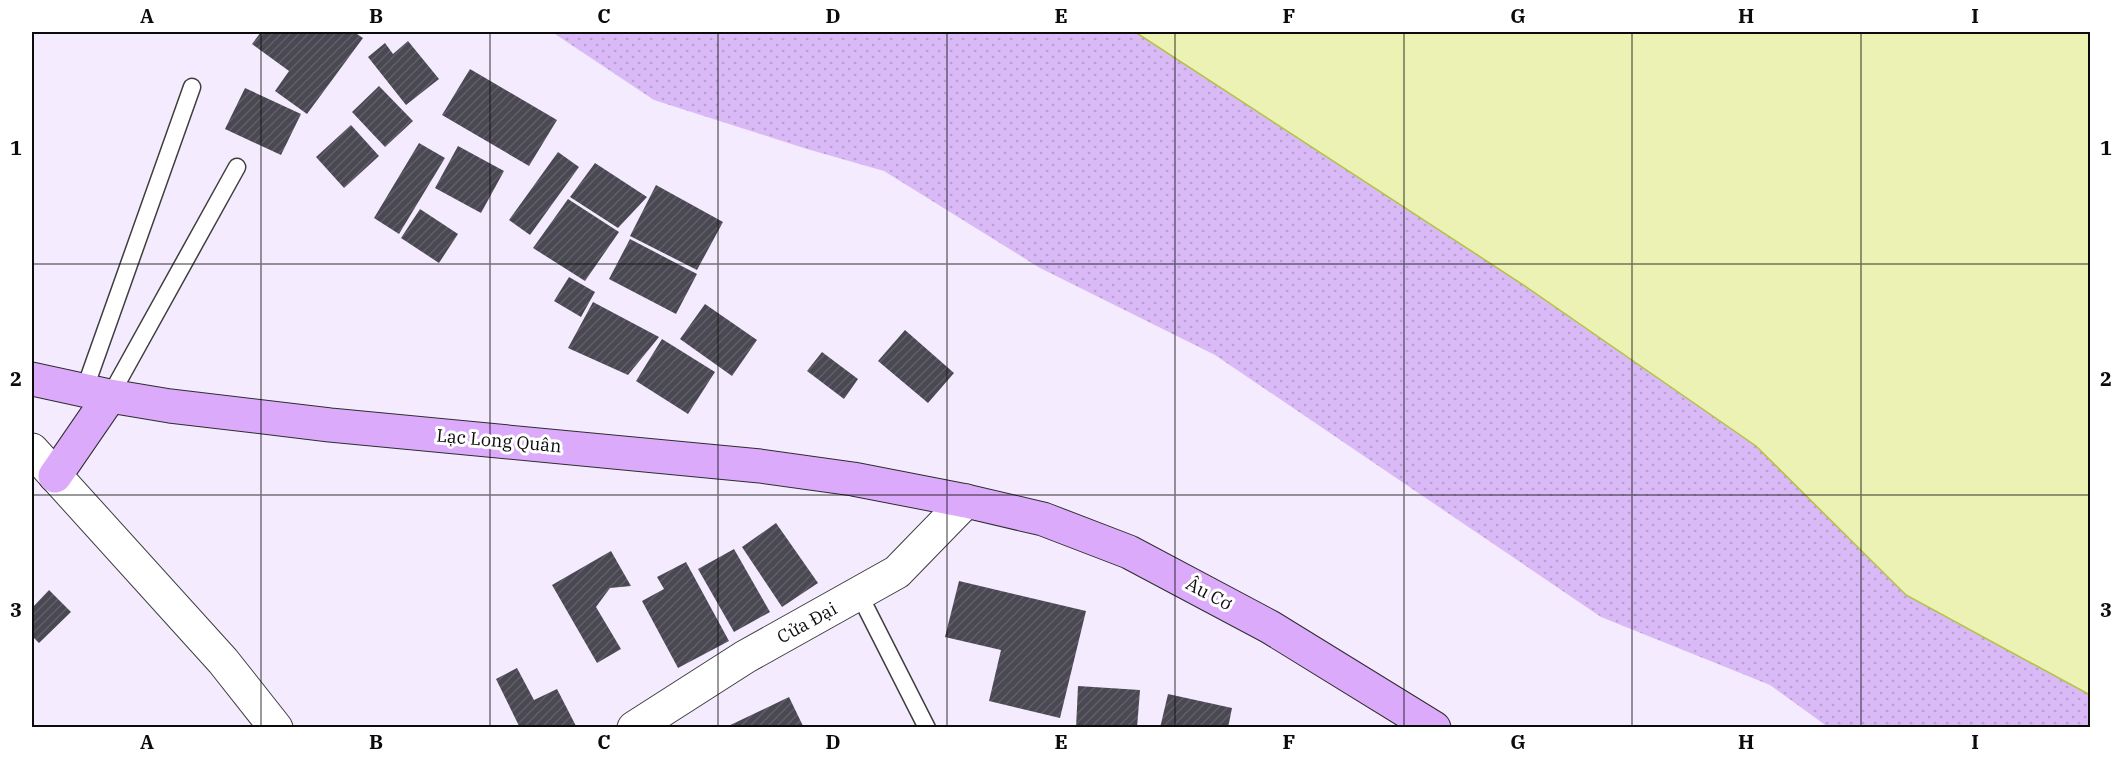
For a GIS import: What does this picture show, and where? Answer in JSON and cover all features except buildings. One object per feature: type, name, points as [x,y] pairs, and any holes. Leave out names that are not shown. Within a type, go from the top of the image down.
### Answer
[{"type":"main road","name":"Lạc Long Quân","points":[[32,379],[97,394],[170,406],[330,425],[760,466],[854,479],[966,501]]},
{"type":"main road","points":[[55,476],[97,394]]},
{"type":"main road","name":"Âu Cơ","points":[[966,501],[1043,519],[1129,552],[1270,627],[1434,728]]},
{"type":"street","points":[[32,450],[223,661],[276,728]]},
{"type":"street","name":"Cửa Đại","points":[[634,728],[746,657],[897,572],[966,501]]},
{"type":"lane","points":[[97,394],[192,87]]},
{"type":"lane","points":[[97,394],[237,167]]},
{"type":"lane","points":[[859,594],[927,728]]},
{"type":"sand","points":[[552,32],[1135,32],[1522,284],[1756,446],[1906,595],[2090,695],[2090,727],[1828,727],[1770,685],[1601,617],[1215,355],[1040,268],[884,171],[654,100]]},
{"type":"shaded area","points":[[1135,32],[2090,32],[2090,695],[1906,595],[1756,446],[1522,284]]}]
